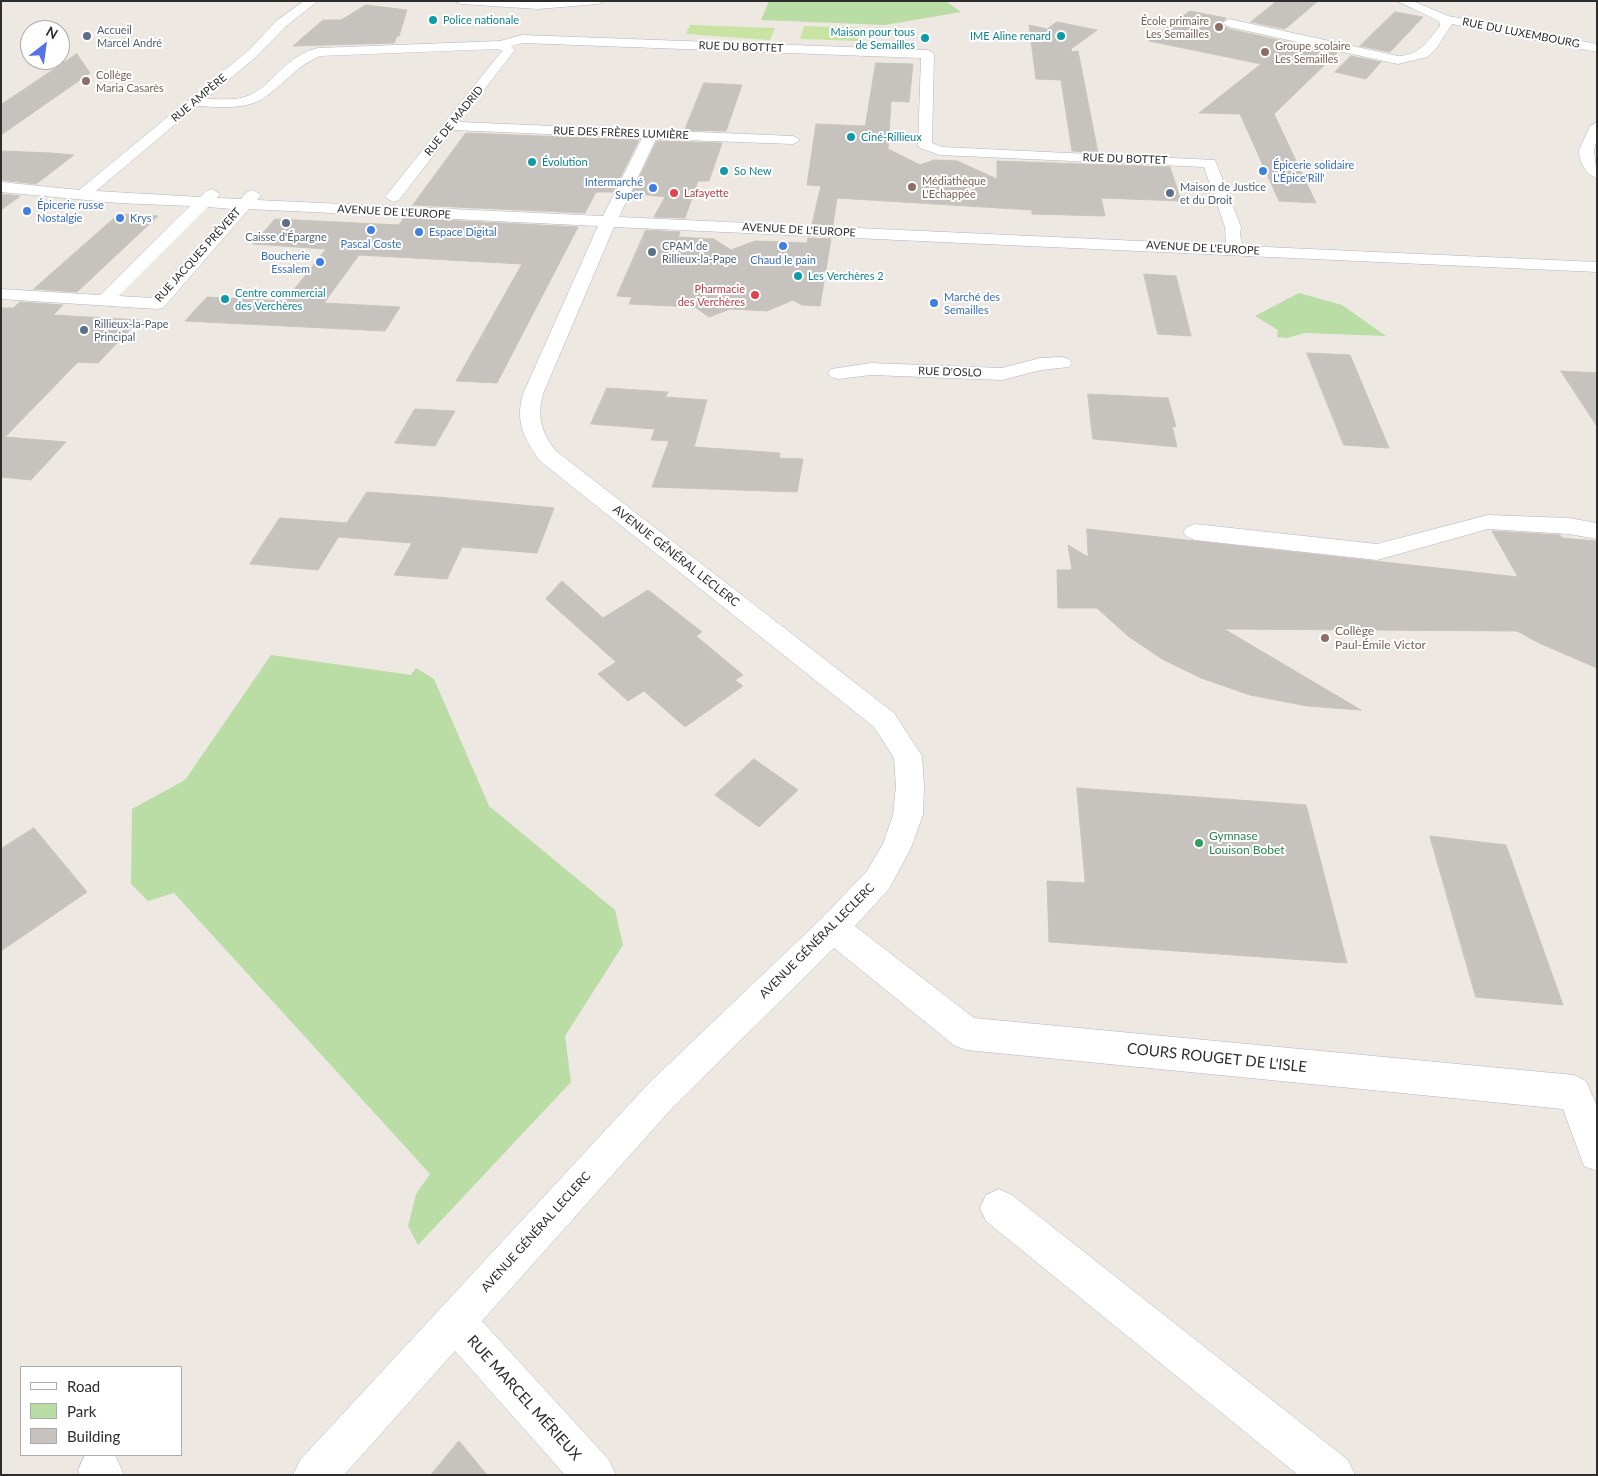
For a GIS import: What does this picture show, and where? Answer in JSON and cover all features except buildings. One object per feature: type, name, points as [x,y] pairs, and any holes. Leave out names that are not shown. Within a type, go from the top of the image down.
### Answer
[{"type":"street","name":"RUE AMPÈRE","points":[[89,189],[253,53],[264,39],[312,1]]},
{"type":"street","points":[[461,1],[538,5],[598,1]]},
{"type":"street","name":"RUE DU LUXEMBOURG","points":[[1403,1],[1445,19],[1597,48]]},
{"type":"street","name":"RUE DU LUXEMBOURG","points":[[1229,23],[1398,60],[1411,60],[1420,58],[1438,39],[1446,26],[1445,19]]},
{"type":"street","name":"RUE DU BOTTET","points":[[194,102],[233,103],[256,97],[301,59],[318,52],[501,46],[522,39],[928,54],[925,146],[940,151],[1210,163],[1233,228],[1234,243]]},
{"type":"street","name":"RUE DE MADRID","points":[[392,197],[509,50],[501,46]]},
{"type":"street","name":"RUE DES FRÈRES LUMIÈRE","points":[[450,126],[793,140]]},
{"type":"street","points":[[1597,126],[1585,149],[1587,162],[1597,173]]},
{"type":"street","name":"AVENUE GÉNÉRAL LECLERC","points":[[315,1475],[661,1094],[833,928],[878,880],[896,848],[908,815],[910,786],[908,756],[884,720],[548,456],[537,442],[529,426],[529,408],[533,394],[612,214],[651,134]]},
{"type":"street","name":"AVENUE DE L'EUROPE","points":[[1,179],[89,189],[118,198],[204,202],[250,198],[392,197],[612,214]]},
{"type":"street","name":"AVENUE DE L'EUROPE","points":[[1,187],[216,190],[250,198],[1234,243],[1597,267]]},
{"type":"street","points":[[104,300],[216,190]]},
{"type":"street","name":"RUE JACQUES PRÉVERT","points":[[1,294],[157,304],[250,198]]},
{"type":"street","name":"AVENUE DE L'EUROPE","points":[[1234,243],[1597,252]]},
{"type":"street","name":"RUE D'OSLO","points":[[838,373],[870,368],[1002,374],[1040,364],[1062,363]]},
{"type":"street","points":[[1195,532],[1377,552],[1452,530],[1488,522],[1550,525],[1597,531]]},
{"type":"street","name":"COURS ROUGET DE L'ISLE","points":[[833,928],[967,1034],[1586,1094],[1597,1153]]},
{"type":"street","points":[[999,1208],[1332,1475]]},
{"type":"street","name":"RUE MARCEL MÉRIEUX","points":[[454,1322],[489,1357],[594,1475]]},
{"type":"green space","points":[[769,1],[947,2],[961,12],[885,25],[761,20]]},
{"type":"green space","points":[[690,25],[775,28],[770,40],[686,34]]},
{"type":"green space","points":[[804,26],[863,28],[860,41],[800,39]]},
{"type":"green space","points":[[1299,293],[1342,305],[1386,336],[1305,333],[1287,338],[1277,337],[1278,330],[1255,316]]},
{"type":"green space","points":[[271,655],[411,675],[416,668],[434,679],[489,806],[615,910],[623,945],[565,1036],[571,1082],[418,1245],[408,1226],[416,1194],[430,1174],[174,893],[148,901],[131,884],[132,809],[185,780]]},
{"type":"place","name":"Police nationale","points":[[433,20]]},
{"type":"place","name":"École primaire Les Semailles","points":[[1219,27]]},
{"type":"place","name":"Accueil Marcel André","points":[[87,36]]},
{"type":"place","name":"IME Aline renard","points":[[1061,36]]},
{"type":"place","name":"Maison pour tous de Semailles","points":[[925,38]]},
{"type":"place","name":"Groupe scolaire Les Semailles","points":[[1265,52]]},
{"type":"place","name":"Collège Maria Casarès","points":[[86,81]]},
{"type":"place","name":"Ciné-Rillieux","points":[[851,137]]},
{"type":"place","name":"Évolution","points":[[532,162]]},
{"type":"place","name":"So New","points":[[724,171]]},
{"type":"place","name":"Épicerie solidaire L'Épice'Rill'","points":[[1263,171]]},
{"type":"place","name":"Médiathèque L'Echappée","points":[[912,187]]},
{"type":"place","name":"Intermarché Super","points":[[653,188]]},
{"type":"place","name":"Lafayette","points":[[674,193]]},
{"type":"place","name":"Maison de Justice et du Droit","points":[[1170,193]]},
{"type":"place","name":"Épicerie russe Nostalgie","points":[[27,211]]},
{"type":"place","name":"Krys","points":[[120,218]]},
{"type":"place","name":"Caisse d'Épargne","points":[[286,223]]},
{"type":"place","name":"Pascal Coste","points":[[371,230]]},
{"type":"place","name":"Espace Digital","points":[[419,232]]},
{"type":"place","name":"Chaud le pain","points":[[783,246]]},
{"type":"place","name":"CPAM de Rillieux-la-Pape","points":[[652,252]]},
{"type":"place","name":"Boucherie Essalem","points":[[320,262]]},
{"type":"place","name":"Les Verchères 2","points":[[798,276]]},
{"type":"place","name":"Pharmacie des Verchères","points":[[755,295]]},
{"type":"place","name":"Centre commercial des Verchères","points":[[225,299]]},
{"type":"place","name":"Marché des Semailles","points":[[934,303]]},
{"type":"place","name":"Rillieux-la-Pape Principal","points":[[84,330]]},
{"type":"place","name":"Collège Paul-Émile Victor","points":[[1325,638]]},
{"type":"place","name":"Gymnase Louison Bobet","points":[[1199,843]]}]
